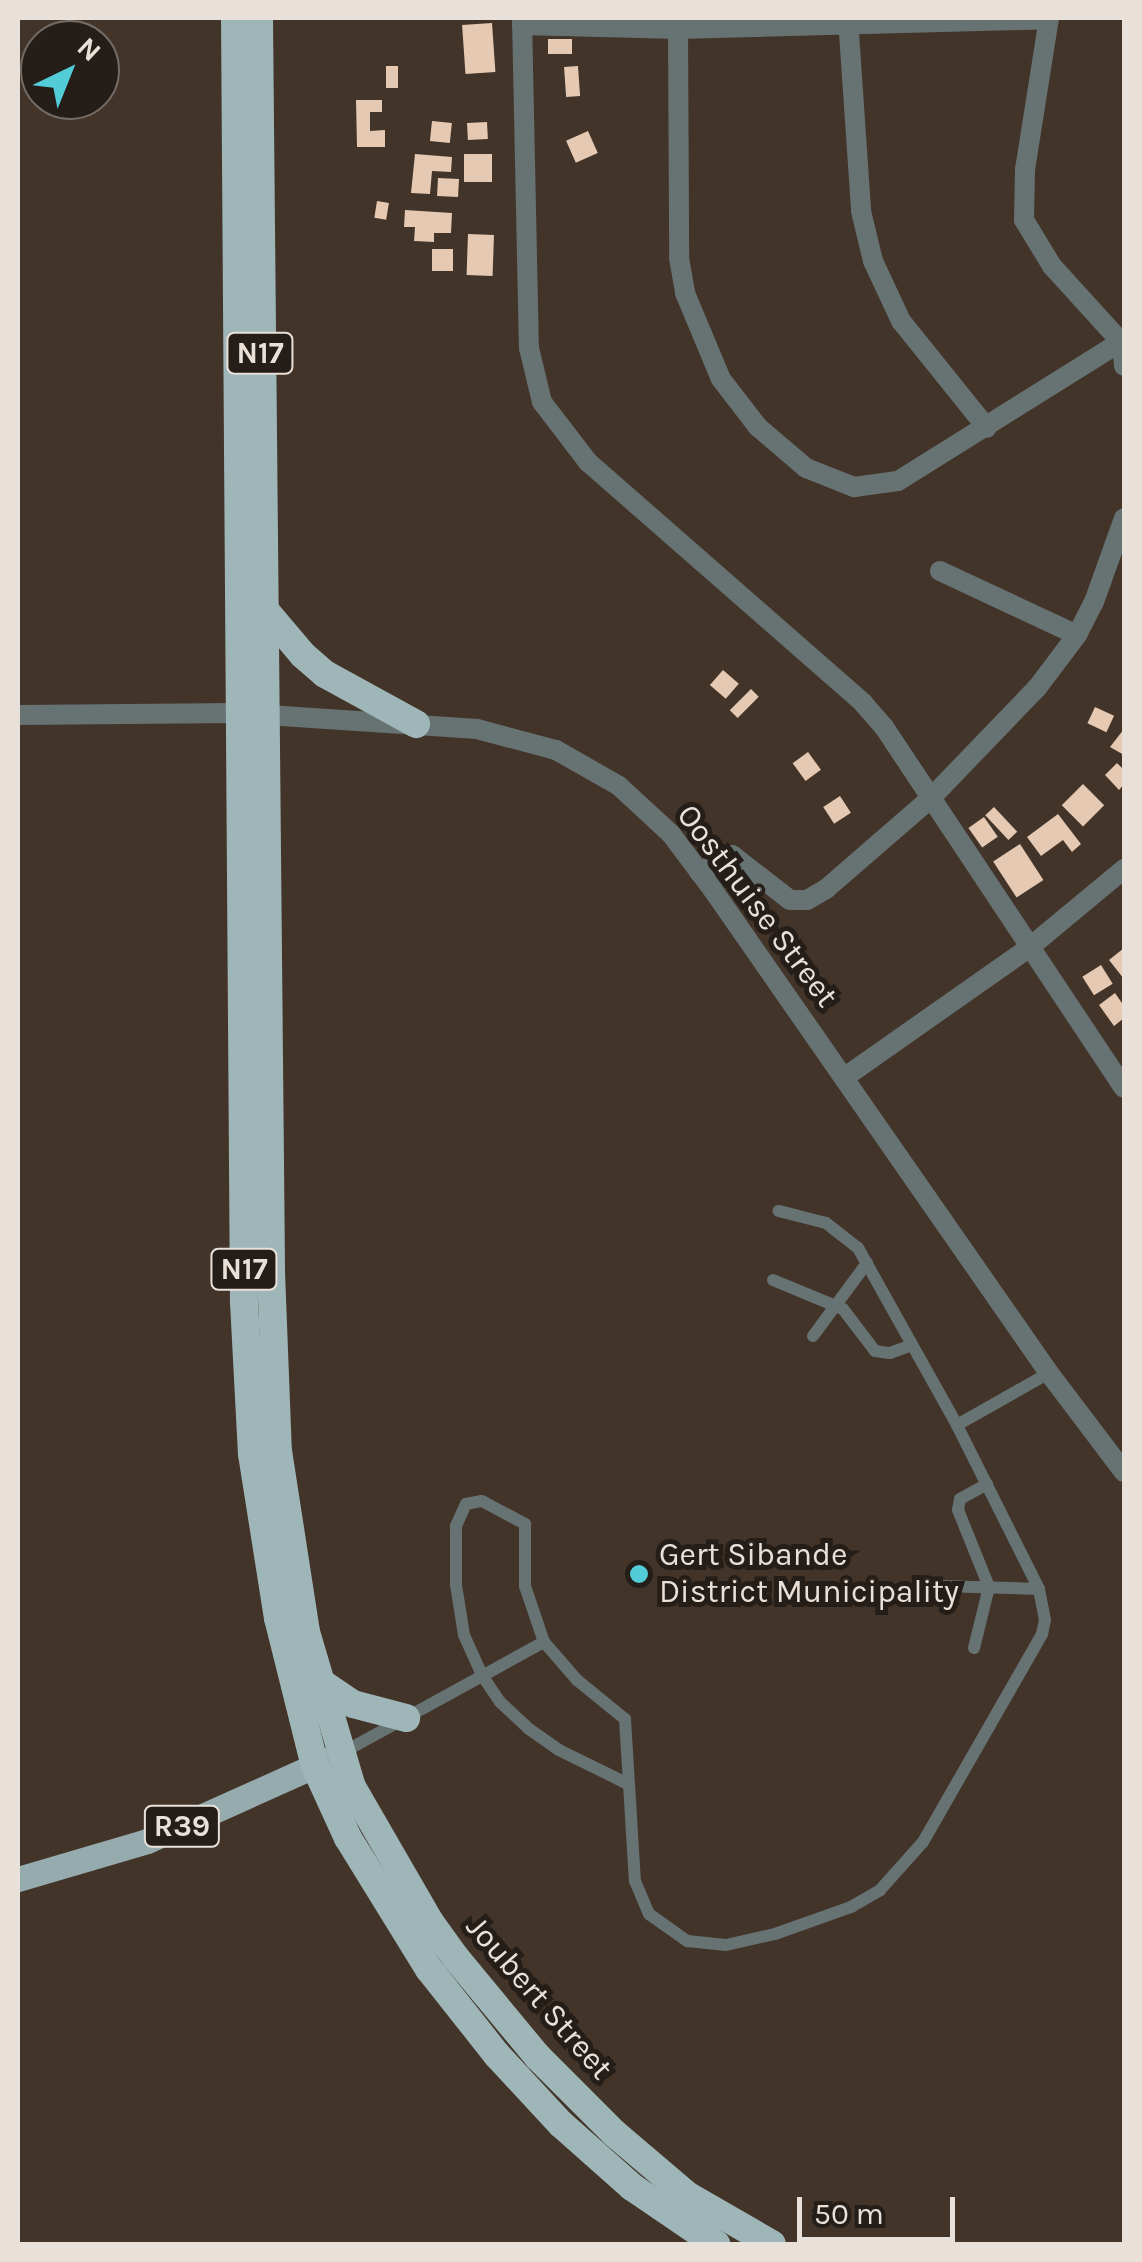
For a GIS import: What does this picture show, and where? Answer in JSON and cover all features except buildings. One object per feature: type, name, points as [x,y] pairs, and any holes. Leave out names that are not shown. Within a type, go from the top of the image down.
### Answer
[{"type":"highway","name":"N17","points":[[236,18],[241,441],[278,1450],[306,1632],[320,1681],[327,1760]]},
{"type":"highway","name":"N17","points":[[258,18],[264,610],[250,714],[244,1302],[250,1434],[275,1603],[327,1760]]},
{"type":"highway","points":[[264,610],[302,655],[325,674],[416,724]]},
{"type":"highway","points":[[320,1681],[353,1704],[406,1718]]},
{"type":"highway","name":"Joubert Street","points":[[327,1760],[348,1838],[388,1907],[474,2028],[531,2093],[595,2155],[632,2187],[716,2244]]},
{"type":"highway","name":"Joubert Street","points":[[327,1760],[430,1922],[538,2057],[654,2168],[713,2211],[772,2244]]},
{"type":"main road","name":"R39","points":[[18,1879],[147,1841],[327,1760]]},
{"type":"street","points":[[1122,1080],[863,703],[588,462],[542,402],[529,348],[522,22],[678,29],[1049,18],[1024,169],[1024,220],[1052,266],[1124,342],[1124,366]]},
{"type":"street","points":[[848,21],[862,211],[874,261],[902,321],[986,428]]},
{"type":"street","points":[[678,29],[679,258],[685,292],[706,348],[738,401],[758,427],[806,468],[854,486],[898,480],[1124,342]]},
{"type":"street","points":[[699,872],[721,858],[736,856],[782,896],[806,900],[826,889],[930,799],[997,733],[1077,634],[1124,518]]},
{"type":"street","points":[[940,571],[1077,634]]},
{"type":"street","name":"Oosthuise Street","points":[[18,715],[250,714],[477,728],[531,740],[590,766],[648,811],[699,872],[1049,1374],[1124,1472]]},
{"type":"street","points":[[844,1076],[1030,947],[1124,869]]},
{"type":"lane","points":[[626,1783],[559,1750],[529,1729],[500,1702],[482,1675],[460,1618],[454,1564],[457,1520],[470,1502],[482,1502],[525,1524],[525,1586],[544,1642],[577,1680],[625,1720],[635,1881],[649,1914],[674,1936],[726,1945],[797,1928],[850,1907],[898,1874],[930,1829],[1035,1651],[1045,1620],[1039,1588],[957,1425],[867,1263],[838,1230],[779,1211]]},
{"type":"lane","points":[[813,1336],[867,1263]]},
{"type":"lane","points":[[773,1280],[836,1305],[875,1351],[890,1353],[912,1345]]},
{"type":"lane","points":[[957,1425],[1049,1374]]},
{"type":"lane","points":[[974,1648],[989,1587],[958,1510],[964,1496],[987,1484]]},
{"type":"lane","points":[[939,1586],[1039,1588]]},
{"type":"lane","points":[[327,1760],[544,1642]]},
{"type":"place","name":"Gert Sibande District Municipality","points":[[639,1574]]}]
